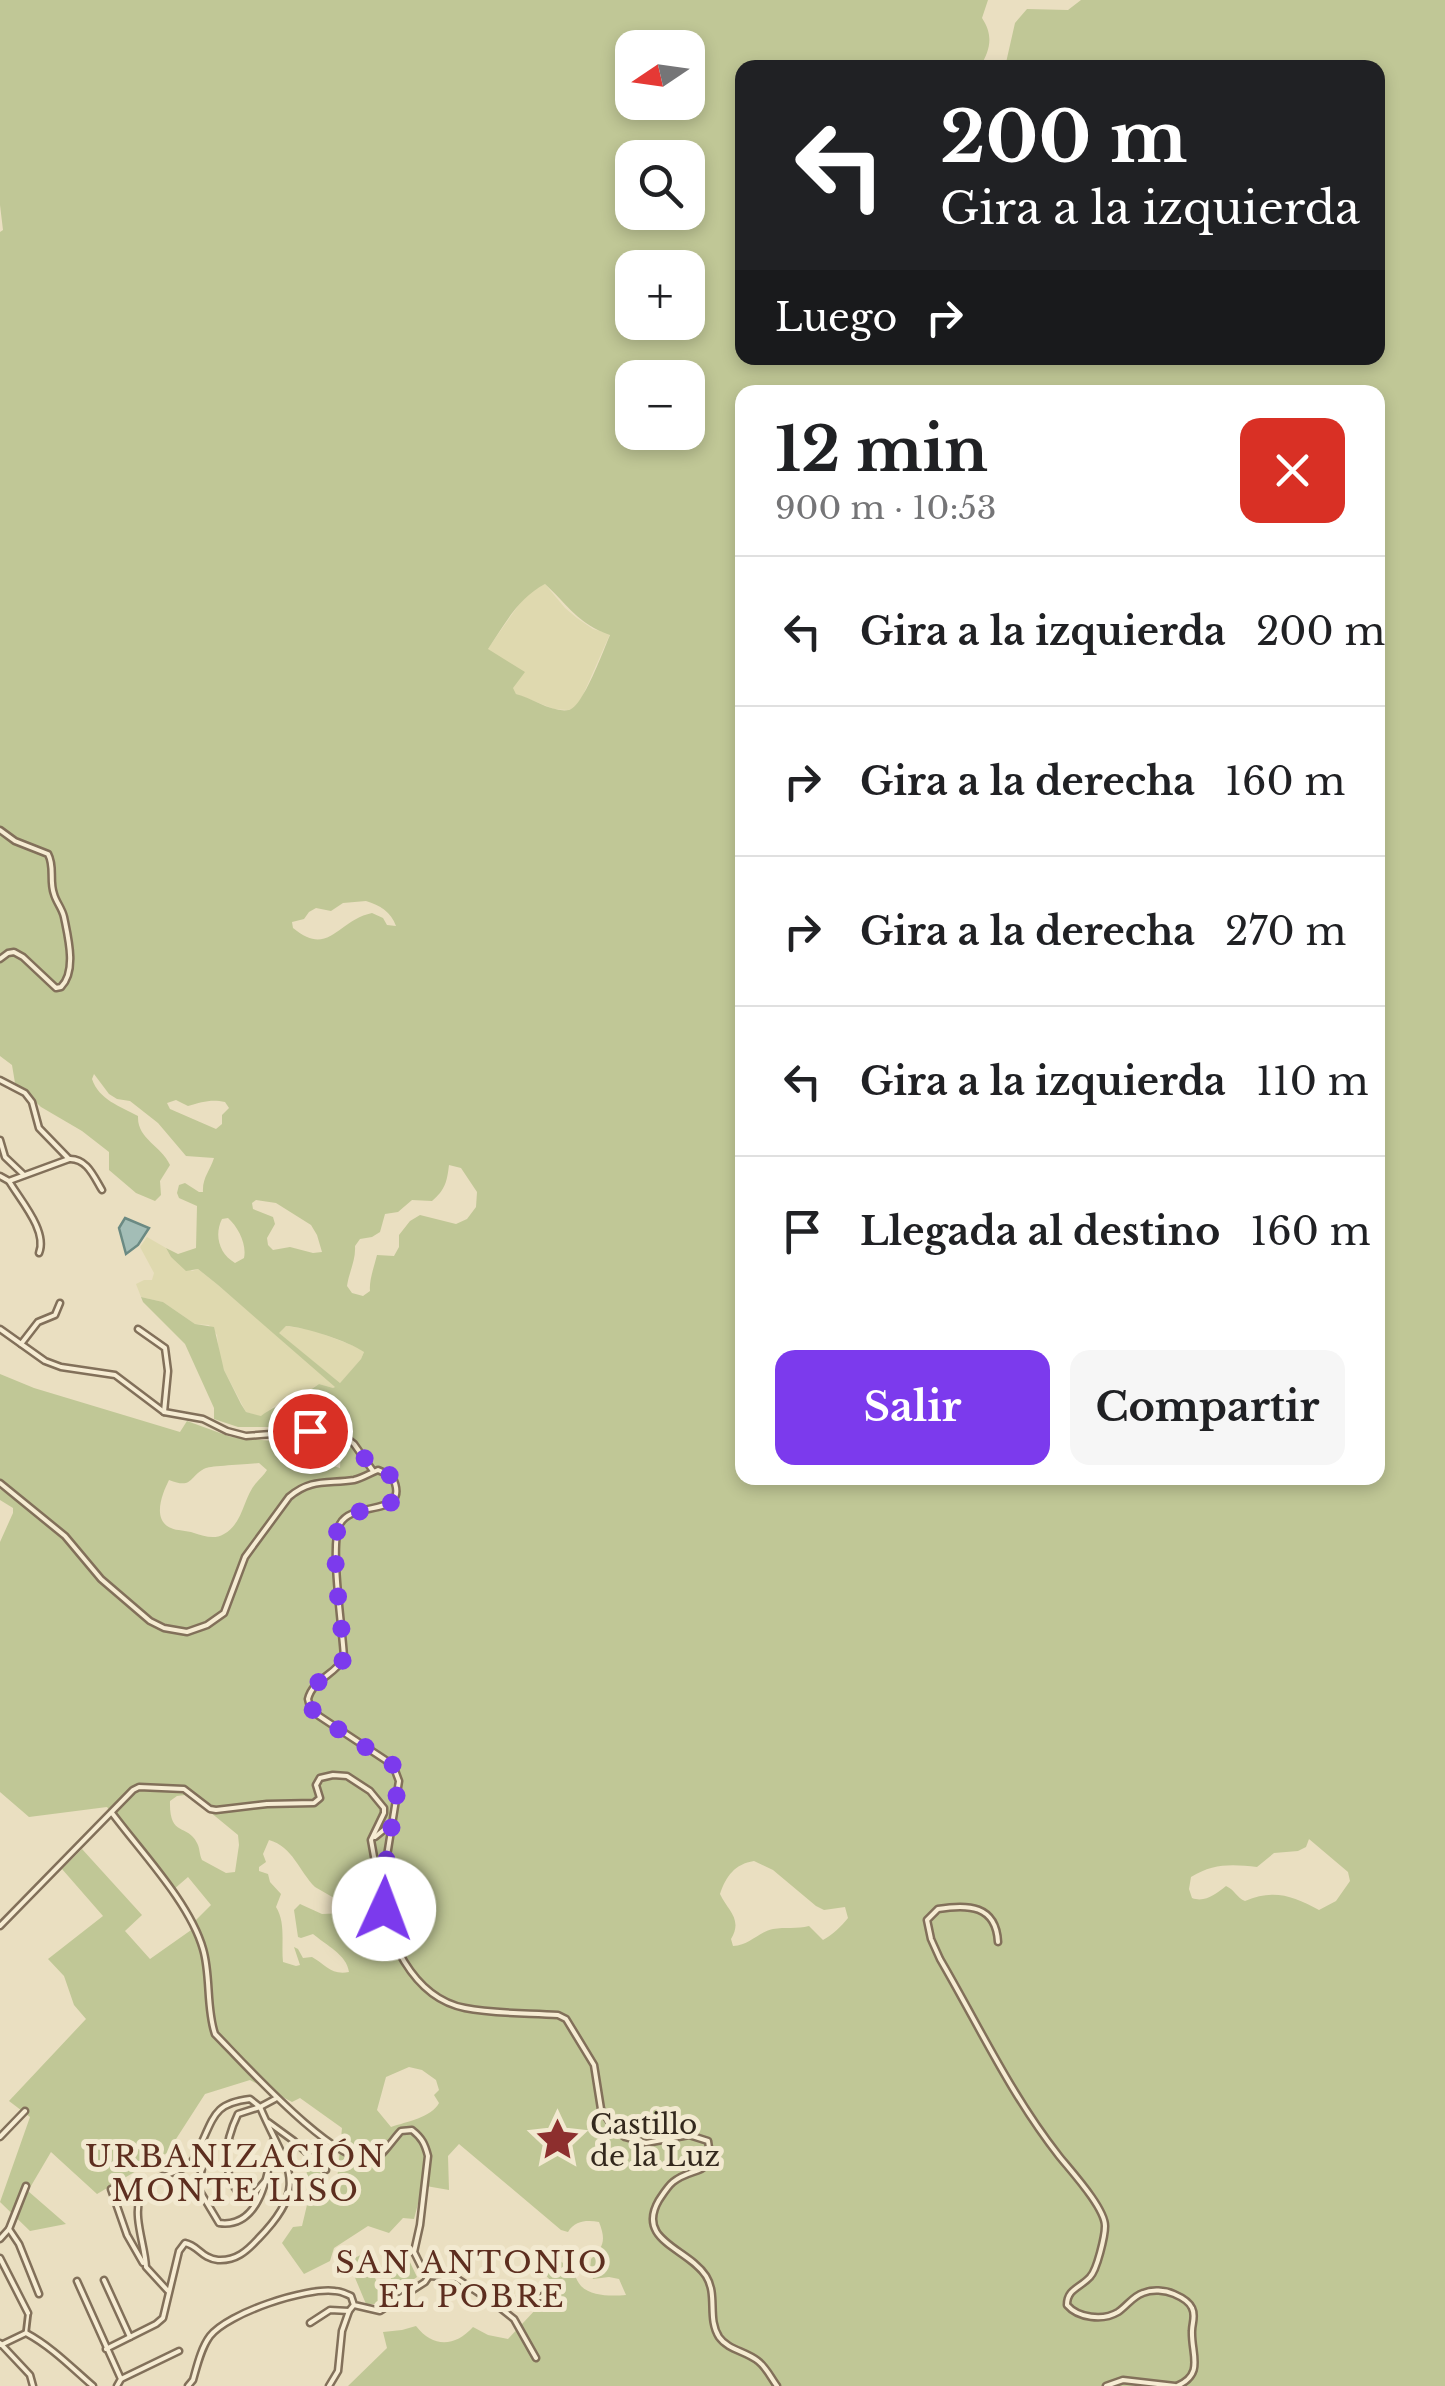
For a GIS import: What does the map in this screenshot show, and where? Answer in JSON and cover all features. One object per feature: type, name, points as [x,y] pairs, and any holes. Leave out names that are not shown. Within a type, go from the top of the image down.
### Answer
[{"type":"street","points":[[0,830],[51,859],[53,892],[64,917],[69,978],[62,988],[56,988],[18,953],[8,952],[0,959]]},
{"type":"street","points":[[0,1080],[25,1093],[32,1102],[39,1128],[69,1159]]},
{"type":"street","points":[[0,1140],[5,1157],[24,1175]]},
{"type":"street","points":[[9,1181],[76,1159],[85,1163],[102,1190]]},
{"type":"street","points":[[0,1176],[9,1181],[38,1231],[42,1245],[39,1253]]},
{"type":"street","points":[[21,1344],[38,1322],[55,1315],[60,1302]]},
{"type":"street","points":[[0,1329],[44,1361],[115,1375],[164,1412],[203,1420],[246,1436],[310,1431],[344,1436],[373,1471]]},
{"type":"street","points":[[138,1329],[165,1348],[168,1371],[164,1412]]},
{"type":"street","points":[[0,1483],[65,1536],[101,1579],[150,1621],[187,1632],[224,1612],[245,1557],[297,1490],[310,1483],[355,1480],[373,1471],[392,1476],[397,1488],[389,1504],[349,1514],[339,1526],[336,1552],[344,1658],[339,1667],[314,1685],[308,1699],[318,1716],[397,1770],[399,1780],[382,1899]]},
{"type":"street","points":[[0,1926],[139,1787],[184,1789],[210,1810],[216,1810],[314,1802],[320,1798],[316,1781],[340,1774],[370,1792],[384,1808],[371,1840],[382,1899],[397,1951],[433,1994],[463,2008],[558,2015],[566,2019],[594,2065],[601,2109],[615,2130],[646,2143],[689,2134],[708,2141],[707,2165],[673,2182],[655,2208],[654,2228],[707,2278],[712,2289],[713,2322],[722,2340],[757,2360],[776,2386]]},
{"type":"street","points":[[112,1814],[194,1924],[204,1952],[215,2034],[278,2098],[352,2157],[374,2158],[406,2129],[420,2136],[428,2156],[414,2252],[423,2270],[429,2276],[456,2278],[494,2302],[514,2320],[536,2358]]},
{"type":"street","points":[[371,1840],[392,1823]]},
{"type":"street","points":[[998,1942],[993,1918],[977,1908],[938,1909],[927,1920],[940,1959],[1022,2105],[1105,2220],[1094,2272],[1069,2293],[1068,2304],[1079,2314],[1109,2316],[1144,2292],[1166,2292],[1187,2300],[1194,2314],[1195,2367],[1191,2377],[1176,2386],[1124,2380],[1106,2386]]},
{"type":"street","points":[[269,2176],[252,2196],[239,2194],[225,2165],[230,2133],[238,2114],[278,2098]]},
{"type":"street","points":[[106,2349],[164,2318],[179,2251],[184,2244],[192,2244],[204,2257],[235,2258],[278,2219],[290,2198],[284,2152],[274,2140],[260,2107],[250,2099],[218,2109],[194,2160],[147,2185],[140,2196],[138,2215],[146,2267]]},
{"type":"street","points":[[0,2137],[24,2112]]},
{"type":"street","points":[[266,2121],[326,2170]]},
{"type":"street","points":[[202,2140],[204,2158],[198,2188],[219,2223],[232,2225],[243,2219],[258,2200],[269,2176],[274,2140]]},
{"type":"street","points":[[0,2239],[9,2229],[26,2186]]},
{"type":"street","points":[[111,2189],[127,2234],[146,2267],[169,2292]]},
{"type":"street","points":[[9,2229],[40,2294]]},
{"type":"street","points":[[0,2258],[28,2313],[26,2333]]},
{"type":"street","points":[[354,2305],[380,2311],[429,2276]]},
{"type":"street","points":[[104,2280],[130,2337]]},
{"type":"street","points":[[77,2281],[121,2379]]},
{"type":"street","points":[[494,2302],[542,2297],[552,2284]]},
{"type":"street","points":[[188,2386],[206,2340],[248,2310],[297,2295],[335,2290],[351,2296],[354,2305]]},
{"type":"street","points":[[329,2386],[338,2371],[342,2331],[354,2305]]},
{"type":"street","points":[[310,2323],[330,2310],[349,2311]]},
{"type":"street","points":[[26,2333],[1,2344],[3,2352],[30,2375],[32,2386]]},
{"type":"street","points":[[26,2333],[64,2358],[93,2386]]},
{"type":"street","points":[[117,2386],[121,2379],[179,2350]]},
{"type":"shaded area","points":[[545,584],[577,618],[610,634],[583,695],[575,708],[568,710],[554,709],[516,694],[487,650],[520,603]]},
{"type":"shaded area","points":[[147,1237],[192,1271],[198,1269],[336,1387],[319,1384],[292,1402],[279,1402],[261,1417],[246,1412],[224,1370],[217,1335],[209,1325],[195,1324],[163,1302],[141,1297],[136,1284],[152,1280],[154,1273],[140,1247]]},
{"type":"shaded area","points":[[286,1326],[312,1330],[364,1352],[340,1383],[278,1333]]},
{"type":"green space","points":[[0,0],[988,0],[982,18],[989,43],[984,60],[735,60],[735,365],[1385,365],[1385,60],[1007,60],[1015,23],[1027,9],[1068,10],[1081,0],[1445,0],[1445,2386],[348,2386],[387,2348],[383,2332],[416,2326],[430,2338],[444,2342],[459,2338],[473,2327],[508,2339],[555,2285],[532,2261],[538,2255],[568,2266],[581,2286],[591,2292],[626,2295],[619,2279],[593,2279],[591,2259],[603,2238],[599,2222],[582,2222],[568,2232],[561,2230],[459,2144],[448,2156],[449,2190],[426,2186],[414,2219],[403,2218],[389,2233],[368,2226],[334,2248],[330,2261],[304,2274],[282,2243],[293,2227],[302,2226],[311,2188],[306,2170],[318,2170],[329,2183],[337,2181],[342,2128],[300,2098],[292,2102],[250,2080],[205,2094],[167,2153],[97,2194],[51,2152],[28,2191],[66,2224],[30,2231],[0,2202],[30,2117],[9,2101],[86,2019],[74,2005],[64,1976],[48,1959],[103,1916],[62,1869],[82,1849],[142,1915],[125,1931],[150,1959],[194,1928],[195,1921],[211,1905],[188,1877],[173,1890],[107,1807],[29,1817],[0,1792],[0,1542],[13,1508],[0,1500],[0,1489],[16,1500],[20,1494],[0,1480],[0,1374],[180,1432],[187,1421],[231,1437],[272,1441],[303,1457],[340,1468],[342,1430],[238,1427],[214,1419],[214,1408],[185,1344],[143,1302],[141,1297],[163,1302],[195,1324],[214,1327],[224,1370],[246,1412],[261,1416],[319,1384],[335,1387],[198,1269],[186,1271],[166,1248],[178,1254],[196,1248],[197,1206],[179,1198],[177,1193],[179,1185],[185,1183],[203,1192],[214,1158],[186,1156],[158,1123],[130,1101],[109,1094],[94,1074],[92,1079],[100,1092],[138,1116],[141,1131],[170,1165],[160,1181],[161,1195],[155,1201],[136,1193],[109,1170],[109,1152],[41,1107],[15,1083],[12,1065],[0,1056]],"holes":[[[545,584],[581,620],[610,635],[587,689],[569,710],[516,694],[513,688],[525,672],[488,649],[519,604]],[[366,901],[376,905],[396,926],[387,925],[372,913],[325,938],[305,936],[293,928],[292,922],[304,919],[316,908],[331,911],[343,903]],[[176,1100],[188,1106],[225,1102],[229,1108],[216,1129],[170,1109],[167,1103]],[[449,1165],[461,1168],[477,1192],[476,1207],[467,1219],[456,1224],[420,1215],[410,1221],[399,1235],[394,1256],[377,1255],[370,1291],[363,1296],[352,1293],[347,1286],[360,1239],[380,1232],[385,1214],[398,1212],[412,1200],[432,1201],[446,1181]],[[252,1203],[276,1203],[311,1225],[322,1252],[290,1247],[273,1250],[267,1238],[275,1224],[273,1217],[253,1209]],[[228,1218],[244,1247],[244,1258],[235,1263],[219,1244],[222,1219]],[[286,1326],[304,1329],[364,1352],[340,1383],[279,1333]],[[259,1463],[267,1470],[252,1488],[240,1517],[220,1536],[173,1529],[161,1519],[160,1505],[169,1480],[187,1482],[206,1468]],[[177,1796],[193,1798],[238,1835],[235,1872],[226,1873],[202,1860],[193,1837],[175,1825],[170,1801]],[[1309,1839],[1348,1872],[1350,1881],[1336,1901],[1319,1910],[1283,1896],[1265,1895],[1245,1901],[1226,1886],[1206,1899],[1192,1898],[1191,1877],[1199,1872],[1223,1866],[1257,1867],[1274,1853],[1306,1847]],[[269,1840],[290,1854],[315,1887],[374,1921],[380,1930],[376,1933],[356,1916],[346,1913],[322,1914],[300,1904],[294,1910],[298,1937],[313,1934],[340,1955],[349,1972],[333,1971],[312,1957],[303,1958],[294,1947],[300,1965],[283,1962],[282,1926],[276,1907],[281,1894],[268,1874],[259,1871],[266,1862],[263,1854]],[[754,1861],[773,1870],[816,1906],[824,1910],[845,1907],[848,1918],[823,1940],[809,1926],[773,1929],[733,1946],[735,1920],[720,1894],[732,1872]],[[409,2067],[436,2080],[439,2090],[434,2095],[439,2103],[425,2115],[391,2127],[377,2110],[386,2077]]]},
{"type":"green space","points":[[365,2253],[380,2290],[393,2284],[385,2262],[394,2256],[398,2264],[408,2258],[417,2277],[378,2304],[366,2304],[348,2261]]},
{"type":"water","points":[[125,1218],[149,1228],[138,1245],[126,1254],[119,1228]]},
{"type":"place","name":"Castillo de la Luz","points":[[557,2140]]},
{"type":"district","name":"URBANIZACIÓN MONTE LISO","points":[[236,2173]]},
{"type":"district","name":"SAN ANTONIO EL POBRE","points":[[472,2279]]},
{"type":"route","points":[[310,1431],[344,1436],[373,1471],[392,1476],[397,1488],[389,1504],[349,1514],[339,1526],[336,1552],[344,1658],[308,1694],[310,1707],[318,1716],[397,1770],[399,1780],[382,1888],[384,1909]]}]
